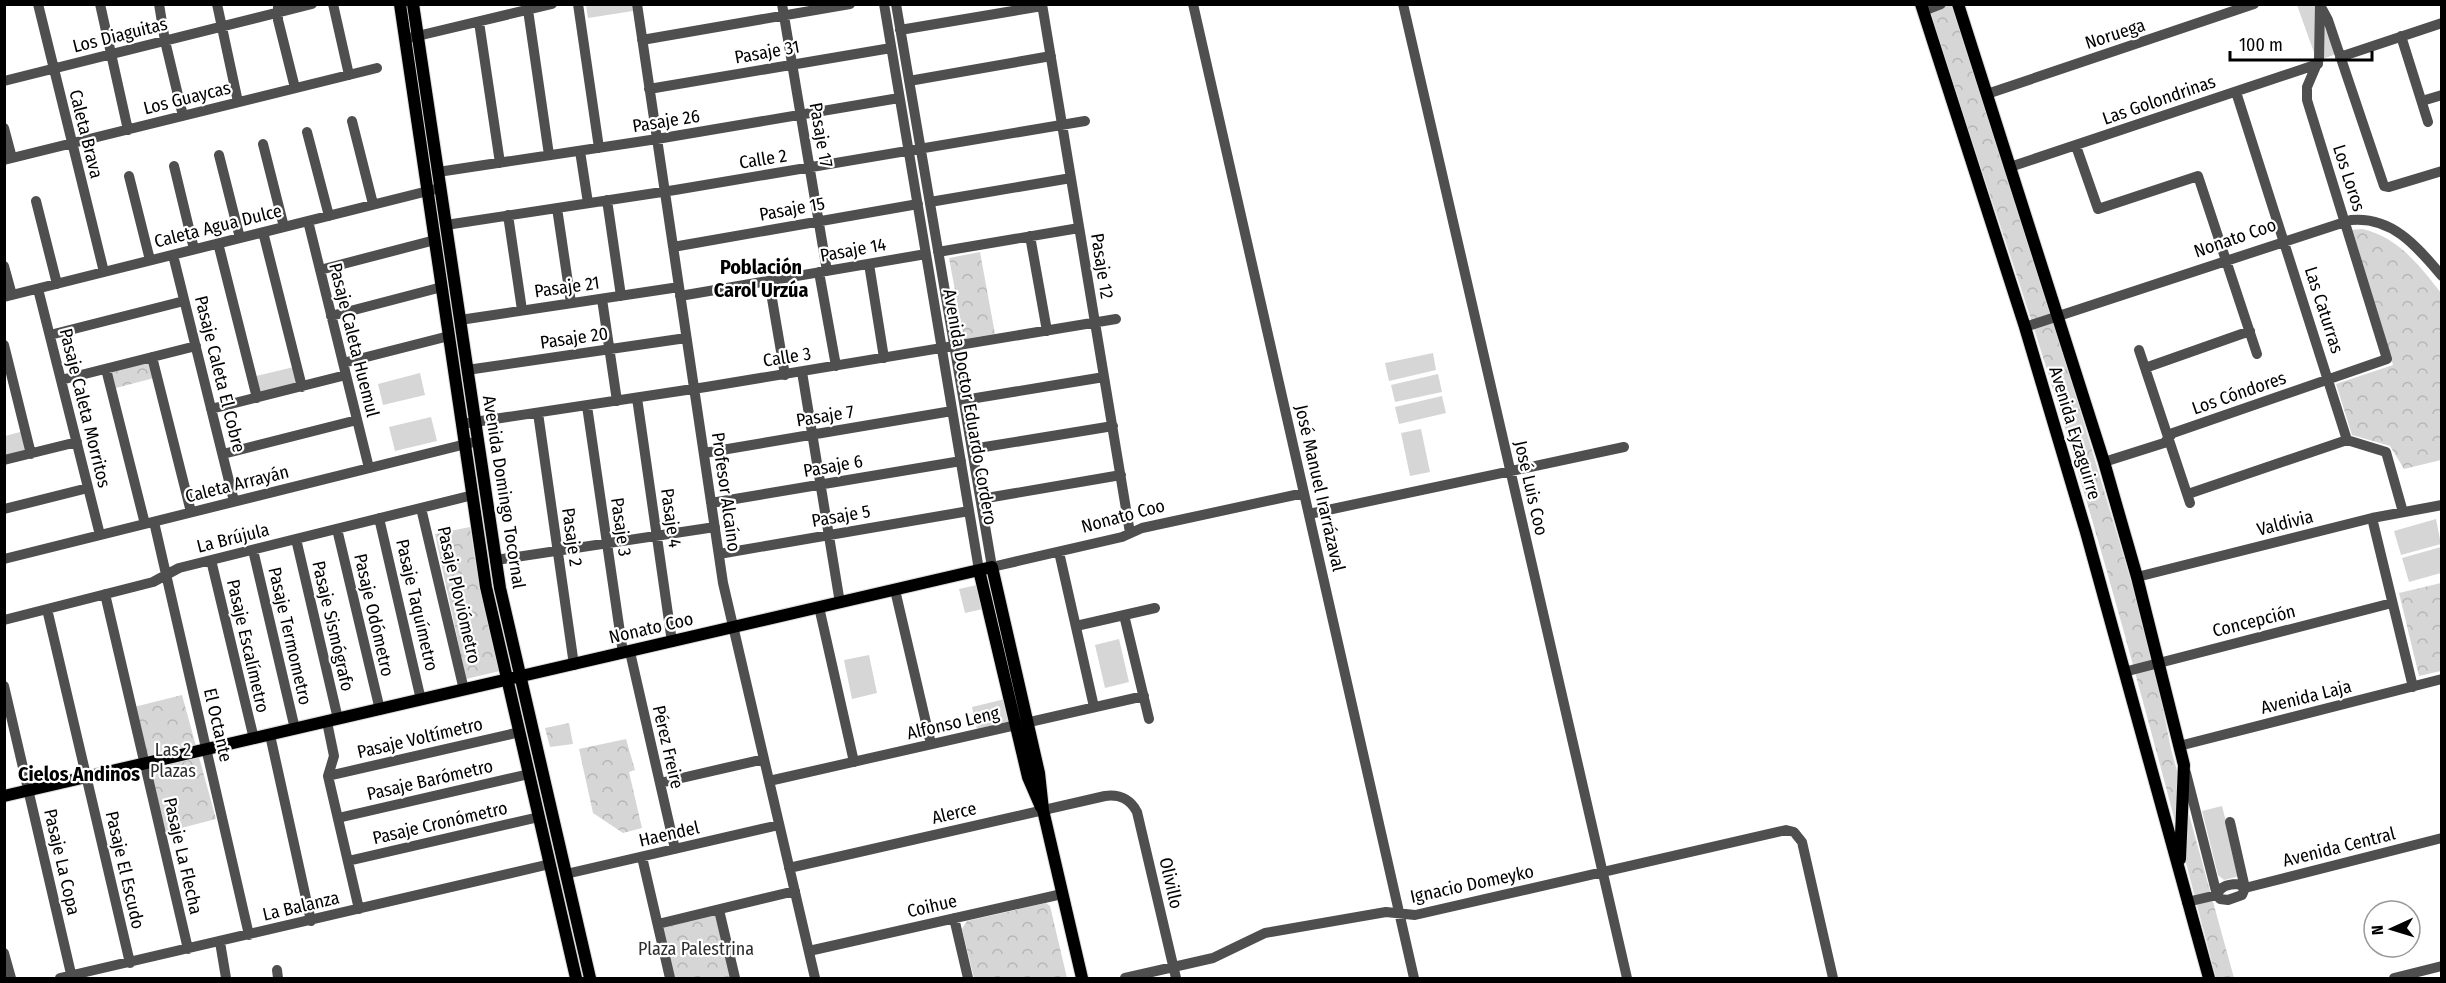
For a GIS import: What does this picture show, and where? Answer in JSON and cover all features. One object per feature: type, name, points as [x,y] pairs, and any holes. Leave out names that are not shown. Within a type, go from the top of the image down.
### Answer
[{"type":"main road","name":"Avenida Domingo Tocornal","points":[[400,4],[412,38],[438,172],[434,189],[446,225],[467,370],[469,423]]},
{"type":"main road","name":"Avenida Domingo Tocornal","points":[[413,4],[412,38],[434,189],[435,240],[449,336],[496,560],[520,732],[576,978]]},
{"type":"main road","name":"Avenida Eyzaguirre","points":[[1958,4],[2104,462],[2159,663],[2184,765],[2180,876]]},
{"type":"main road","name":"Avenida Eyzaguirre","points":[[1922,8],[2025,327],[2086,532],[2209,978]]},
{"type":"main road","name":"Avenida Domingo Tocornal","points":[[472,442],[473,495],[486,587],[514,679],[566,874],[590,978]]},
{"type":"main road","name":"Nonato Coo","points":[[4,796],[992,567]]},
{"type":"main road","name":"Avenida Doctor Eduardo Cordero","points":[[992,567],[1022,723]]},
{"type":"main road","name":"Avenida Doctor Eduardo Cordero","points":[[979,570],[1041,783],[1043,810],[1082,978]]},
{"type":"street","name":"Caleta Brava","points":[[38,4],[52,69],[104,272]]},
{"type":"street","points":[[100,4],[128,130]]},
{"type":"street","points":[[159,4],[165,41],[183,116]]},
{"type":"street","points":[[217,4],[220,27],[238,102]]},
{"type":"street","name":"Los Diaguitas","points":[[4,81],[220,27],[278,9],[312,4]]},
{"type":"street","points":[[333,4],[349,75]]},
{"type":"street","points":[[412,38],[552,4]]},
{"type":"street","points":[[578,4],[599,148]]},
{"type":"street","name":"Profesor Alcaíno","points":[[637,4],[718,554],[733,628],[815,978]]},
{"type":"street","points":[[642,40],[783,10],[850,4]]},
{"type":"street","name":"Avenida Doctor Eduardo Cordero","points":[[884,4],[979,570]]},
{"type":"street","name":"Avenida Doctor Eduardo Cordero","points":[[896,4],[992,567]]},
{"type":"street","name":"José Manuel Irarrázaval","points":[[1194,4],[1414,978]]},
{"type":"street","name":"José Luis Coo","points":[[1403,4],[1627,978]]},
{"type":"street","points":[[1922,8],[1941,4]]},
{"type":"street","name":"Noruega","points":[[1987,94],[2229,9],[2254,4]]},
{"type":"street","points":[[900,30],[1042,5]]},
{"type":"street","name":"Pasaje 12","points":[[1042,5],[1130,533]]},
{"type":"street","name":"Los Loros","points":[[2320,5],[2328,20],[2385,188],[2442,171]]},
{"type":"street","name":"Los Loros","points":[[2320,5],[2318,64],[2308,81],[2306,96],[2387,359]]},
{"type":"street","points":[[278,9],[278,21],[295,88]]},
{"type":"street","points":[[528,10],[549,155]]},
{"type":"street","name":"Pasaje 17","points":[[783,10],[819,221],[823,271],[836,366]]},
{"type":"street","points":[[479,22],[500,163]]},
{"type":"street","points":[[2340,57],[2442,23]]},
{"type":"street","points":[[2401,36],[2428,122]]},
{"type":"street","name":"Pasaje 31","points":[[649,89],[891,48]]},
{"type":"street","points":[[909,81],[1051,56]]},
{"type":"street","name":"Las Golondrinas","points":[[2010,167],[2318,64]]},
{"type":"street","name":"Los Guaycas","points":[[8,159],[377,68]]},
{"type":"street","name":"Las Caturras","points":[[2235,92],[2347,440]]},
{"type":"street","points":[[2422,101],[2442,94]]},
{"type":"street","name":"Pasaje 26","points":[[438,172],[657,139],[899,98]]},
{"type":"street","name":"Calle 2","points":[[446,225],[664,192],[1086,121]]},
{"type":"street","points":[[352,122],[373,204]]},
{"type":"street","points":[[4,129],[8,159]]},
{"type":"street","points":[[307,132],[329,216]]},
{"type":"street","points":[[262,144],[284,227]]},
{"type":"street","points":[[2076,146],[2098,209],[2198,176],[2257,354]]},
{"type":"street","points":[[580,151],[588,203]]},
{"type":"street","points":[[219,155],[240,238]]},
{"type":"street","points":[[174,166],[194,249]]},
{"type":"street","points":[[129,176],[150,261]]},
{"type":"street","points":[[930,202],[1071,178]]},
{"type":"street","name":"Caleta Agua Dulce","points":[[8,296],[434,189]]},
{"type":"street","points":[[607,200],[621,296]]},
{"type":"street","points":[[36,201],[57,284]]},
{"type":"street","name":"Pasaje 15","points":[[673,247],[918,204]]},
{"type":"street","points":[[557,208],[571,303]]},
{"type":"street","points":[[508,215],[522,310]]},
{"type":"street","name":"Pasaje Caleta Huemul","points":[[308,221],[369,468]]},
{"type":"street","name":"Nonato Coo","points":[[2025,327],[2346,221],[2375,221],[2396,230],[2414,244],[2442,276]]},
{"type":"street","points":[[938,252],[1079,228]]},
{"type":"street","points":[[263,232],[302,387]]},
{"type":"street","points":[[1030,236],[1047,331]]},
{"type":"street","points":[[320,270],[435,240]]},
{"type":"street","points":[[218,243],[257,398]]},
{"type":"street","name":"Pasaje 14","points":[[680,292],[770,281],[926,254]]},
{"type":"street","name":"Pasaje Caleta El Cobre","points":[[173,255],[234,501]]},
{"type":"street","points":[[868,264],[884,358]]},
{"type":"street","points":[[4,266],[8,296]]},
{"type":"street","points":[[770,281],[785,375]]},
{"type":"street","points":[[331,316],[442,287]]},
{"type":"street","name":"Pasaje Caleta Morritos","points":[[38,288],[100,535]]},
{"type":"street","name":"Pasaje 21","points":[[460,320],[602,298],[680,292]]},
{"type":"street","points":[[602,298],[617,401]]},
{"type":"street","points":[[50,334],[184,301]]},
{"type":"street","name":"Calle 3","points":[[469,423],[785,375],[1116,319]]},
{"type":"street","points":[[2145,368],[2250,331]]},
{"type":"street","points":[[343,363],[449,336]]},
{"type":"street","name":"Pasaje 20","points":[[467,370],[686,338]]},
{"type":"street","points":[[4,345],[31,454]]},
{"type":"street","points":[[61,380],[196,346]]},
{"type":"street","points":[[2139,350],[2189,499],[2347,440],[2386,452],[2403,512]]},
{"type":"street","points":[[152,357],[191,512]]},
{"type":"street","name":"Los Cóndores","points":[[2104,462],[2164,442],[2173,433],[2387,359]]},
{"type":"street","name":"El Octante","points":[[106,369],[166,575],[249,935]]},
{"type":"street","points":[[802,372],[840,603]]},
{"type":"street","points":[[211,409],[346,375]]},
{"type":"street","points":[[964,400],[1104,377]]},
{"type":"street","name":"Pasaje 4","points":[[637,398],[672,642]]},
{"type":"street","name":"Pasaje 3","points":[[588,406],[607,543],[626,653]]},
{"type":"street","name":"Pasaje 7","points":[[704,453],[952,411]]},
{"type":"street","name":"Pasaje 2","points":[[538,413],[574,665]]},
{"type":"street","points":[[223,454],[357,420]]},
{"type":"street","points":[[972,450],[1113,426]]},
{"type":"street","points":[[4,460],[77,442]]},
{"type":"street","name":"Caleta Arrayán","points":[[4,559],[472,442]]},
{"type":"street","points":[[1309,514],[1624,447]]},
{"type":"street","name":"Pasaje 6","points":[[711,503],[961,461]]},
{"type":"street","points":[[981,499],[1121,475]]},
{"type":"street","points":[[4,509],[88,488]]},
{"type":"street","name":"Nonato Coo","points":[[992,567],[1059,552],[1142,528],[1304,493]]},
{"type":"street","name":"La Brújula","points":[[4,620],[153,582],[175,570],[211,560],[473,495]]},
{"type":"street","name":"Valdivia","points":[[2137,577],[2372,518],[2442,504]]},
{"type":"street","name":"Pasaje Ploviómetro","points":[[421,508],[464,690]]},
{"type":"street","name":"Pasaje 5","points":[[718,554],[969,511]]},
{"type":"street","name":"Pasaje Taquímetro","points":[[379,518],[422,700]]},
{"type":"street","points":[[2372,518],[2413,687]]},
{"type":"street","points":[[496,560],[715,527]]},
{"type":"street","name":"Pasaje Odómetro","points":[[337,529],[380,710]]},
{"type":"street","name":"Pasaje Sismógrafo","points":[[296,539],[332,721],[334,756],[328,776]]},
{"type":"street","name":"Pasaje Termometro","points":[[253,550],[295,729]]},
{"type":"street","points":[[1059,552],[1094,707]]},
{"type":"street","name":"Pasaje Escalímetro","points":[[211,560],[254,739]]},
{"type":"street","points":[[896,590],[931,744]]},
{"type":"street","name":"Pasaje La Flecha","points":[[105,594],[188,949]]},
{"type":"street","name":"Concepción","points":[[2124,672],[2392,603]]},
{"type":"street","points":[[819,608],[854,762]]},
{"type":"street","points":[[1076,626],[1155,608]]},
{"type":"street","name":"Pasaje El Escudo","points":[[47,609],[130,963]]},
{"type":"street","points":[[1124,615],[1149,719]]},
{"type":"street","name":"Pérez Freire","points":[[626,653],[675,849]]},
{"type":"street","name":"Avenida Laja","points":[[2179,746],[2442,680]]},
{"type":"street","name":"Pasaje La Copa","points":[[4,686],[72,977]]},
{"type":"street","name":"Alfonso Leng","points":[[769,781],[1144,696]]},
{"type":"street","name":"Pasaje Voltímetro","points":[[328,776],[520,732]]},
{"type":"street","points":[[270,735],[310,921]]},
{"type":"street","points":[[660,783],[764,759]]},
{"type":"street","name":"Avenida Eyzaguirre","points":[[2184,765],[2217,894]]},
{"type":"street","name":"Pasaje Barómetro","points":[[338,818],[529,774]]},
{"type":"street","points":[[328,776],[359,909]]},
{"type":"street","name":"Alerce","points":[[789,868],[1110,795],[1126,800]]},
{"type":"street","name":"Olivillo","points":[[1126,800],[1134,807],[1139,818],[1174,973]]},
{"type":"street","name":"Pasaje Cronómetro","points":[[348,861],[539,817]]},
{"type":"street","points":[[2230,822],[2245,888]]},
{"type":"street","name":"Haendel","points":[[566,874],[779,825]]},
{"type":"street","name":"Ignacio Domeyko","points":[[1125,978],[1174,973],[1220,956],[1248,939],[1264,933],[1380,913],[1415,915],[1782,831],[1794,832],[1802,842],[1833,978]]},
{"type":"street","name":"Avenida Central","points":[[2187,902],[2217,894],[2220,899],[2228,900],[2242,895],[2245,888],[2442,838]]},
{"type":"street","points":[[642,857],[670,978]]},
{"type":"street","name":"La Balanza","points":[[60,978],[550,864]]},
{"type":"street","points":[[658,924],[795,891]]},
{"type":"street","name":"Coihue","points":[[809,951],[1062,894]]},
{"type":"street","points":[[719,910],[735,978]]},
{"type":"street","points":[[954,918],[968,978]]},
{"type":"street","points":[[220,942],[226,978]]},
{"type":"street","points":[[4,952],[10,978]]},
{"type":"street","points":[[115,966],[117,978]]},
{"type":"street","points":[[2394,978],[2442,966]]},
{"type":"green space","points":[[586,5],[632,5],[633,11],[588,18]]},
{"type":"green space","points":[[1926,5],[1955,5],[2049,306],[2151,648],[2171,749],[2234,978],[2216,978],[2150,727],[2079,476],[2028,310]]},
{"type":"green space","points":[[2297,5],[2315,5],[2336,54],[2317,61]]},
{"type":"green space","points":[[2362,229],[2386,238],[2407,253],[2441,293],[2441,460],[2404,469],[2390,446],[2352,435],[2336,384],[2393,365],[2351,230]]},
{"type":"green space","points":[[980,252],[995,334],[964,339],[949,258]]},
{"type":"green space","points":[[1433,353],[1436,370],[1389,381],[1385,363]]},
{"type":"green space","points":[[149,360],[154,378],[116,388],[111,369]]},
{"type":"green space","points":[[294,367],[299,385],[261,395],[256,376]]},
{"type":"green space","points":[[420,373],[425,395],[383,405],[378,384]]},
{"type":"green space","points":[[1438,374],[1442,392],[1395,402],[1391,385]]},
{"type":"green space","points":[[1442,396],[1446,413],[1399,424],[1395,407]]},
{"type":"green space","points":[[431,417],[437,441],[395,451],[389,427]]},
{"type":"green space","points":[[1421,429],[1430,472],[1410,476],[1401,433]]},
{"type":"green space","points":[[24,431],[29,449],[5,455],[5,436]]},
{"type":"green space","points":[[2436,519],[2441,544],[2401,555],[2394,531]]},
{"type":"green space","points":[[470,527],[475,560],[500,671],[466,679],[435,534]]},
{"type":"green space","points":[[2441,547],[2441,573],[2409,582],[2402,558]]},
{"type":"green space","points":[[2441,583],[2441,671],[2419,676],[2399,593]]},
{"type":"green space","points":[[977,585],[983,609],[965,613],[959,589]]},
{"type":"green space","points":[[1119,639],[1129,682],[1105,688],[1095,645]]},
{"type":"green space","points":[[869,655],[877,693],[852,699],[844,660]]},
{"type":"green space","name":"Las 2 Plazas","points":[[182,695],[216,819],[166,832],[134,707]]},
{"type":"green space","points":[[1005,699],[1010,721],[977,729],[972,707]]},
{"type":"green space","points":[[569,723],[573,744],[550,747],[545,728]]},
{"type":"green space","points":[[626,739],[635,770],[629,772],[642,828],[623,833],[593,813],[579,749]]},
{"type":"green space","points":[[2222,806],[2240,876],[2224,880],[2218,875],[2202,811]]},
{"type":"green space","points":[[1046,903],[1050,906],[1067,978],[974,978],[962,929],[967,921]]},
{"type":"green space","name":"Plaza Palestrina","points":[[715,913],[733,978],[673,978],[662,929],[665,925]]},
{"type":"district","name":"Población Carol Urzúa","points":[[761,278]]},
{"type":"district","name":"Cielos Andinos","points":[[79,774]]}]
